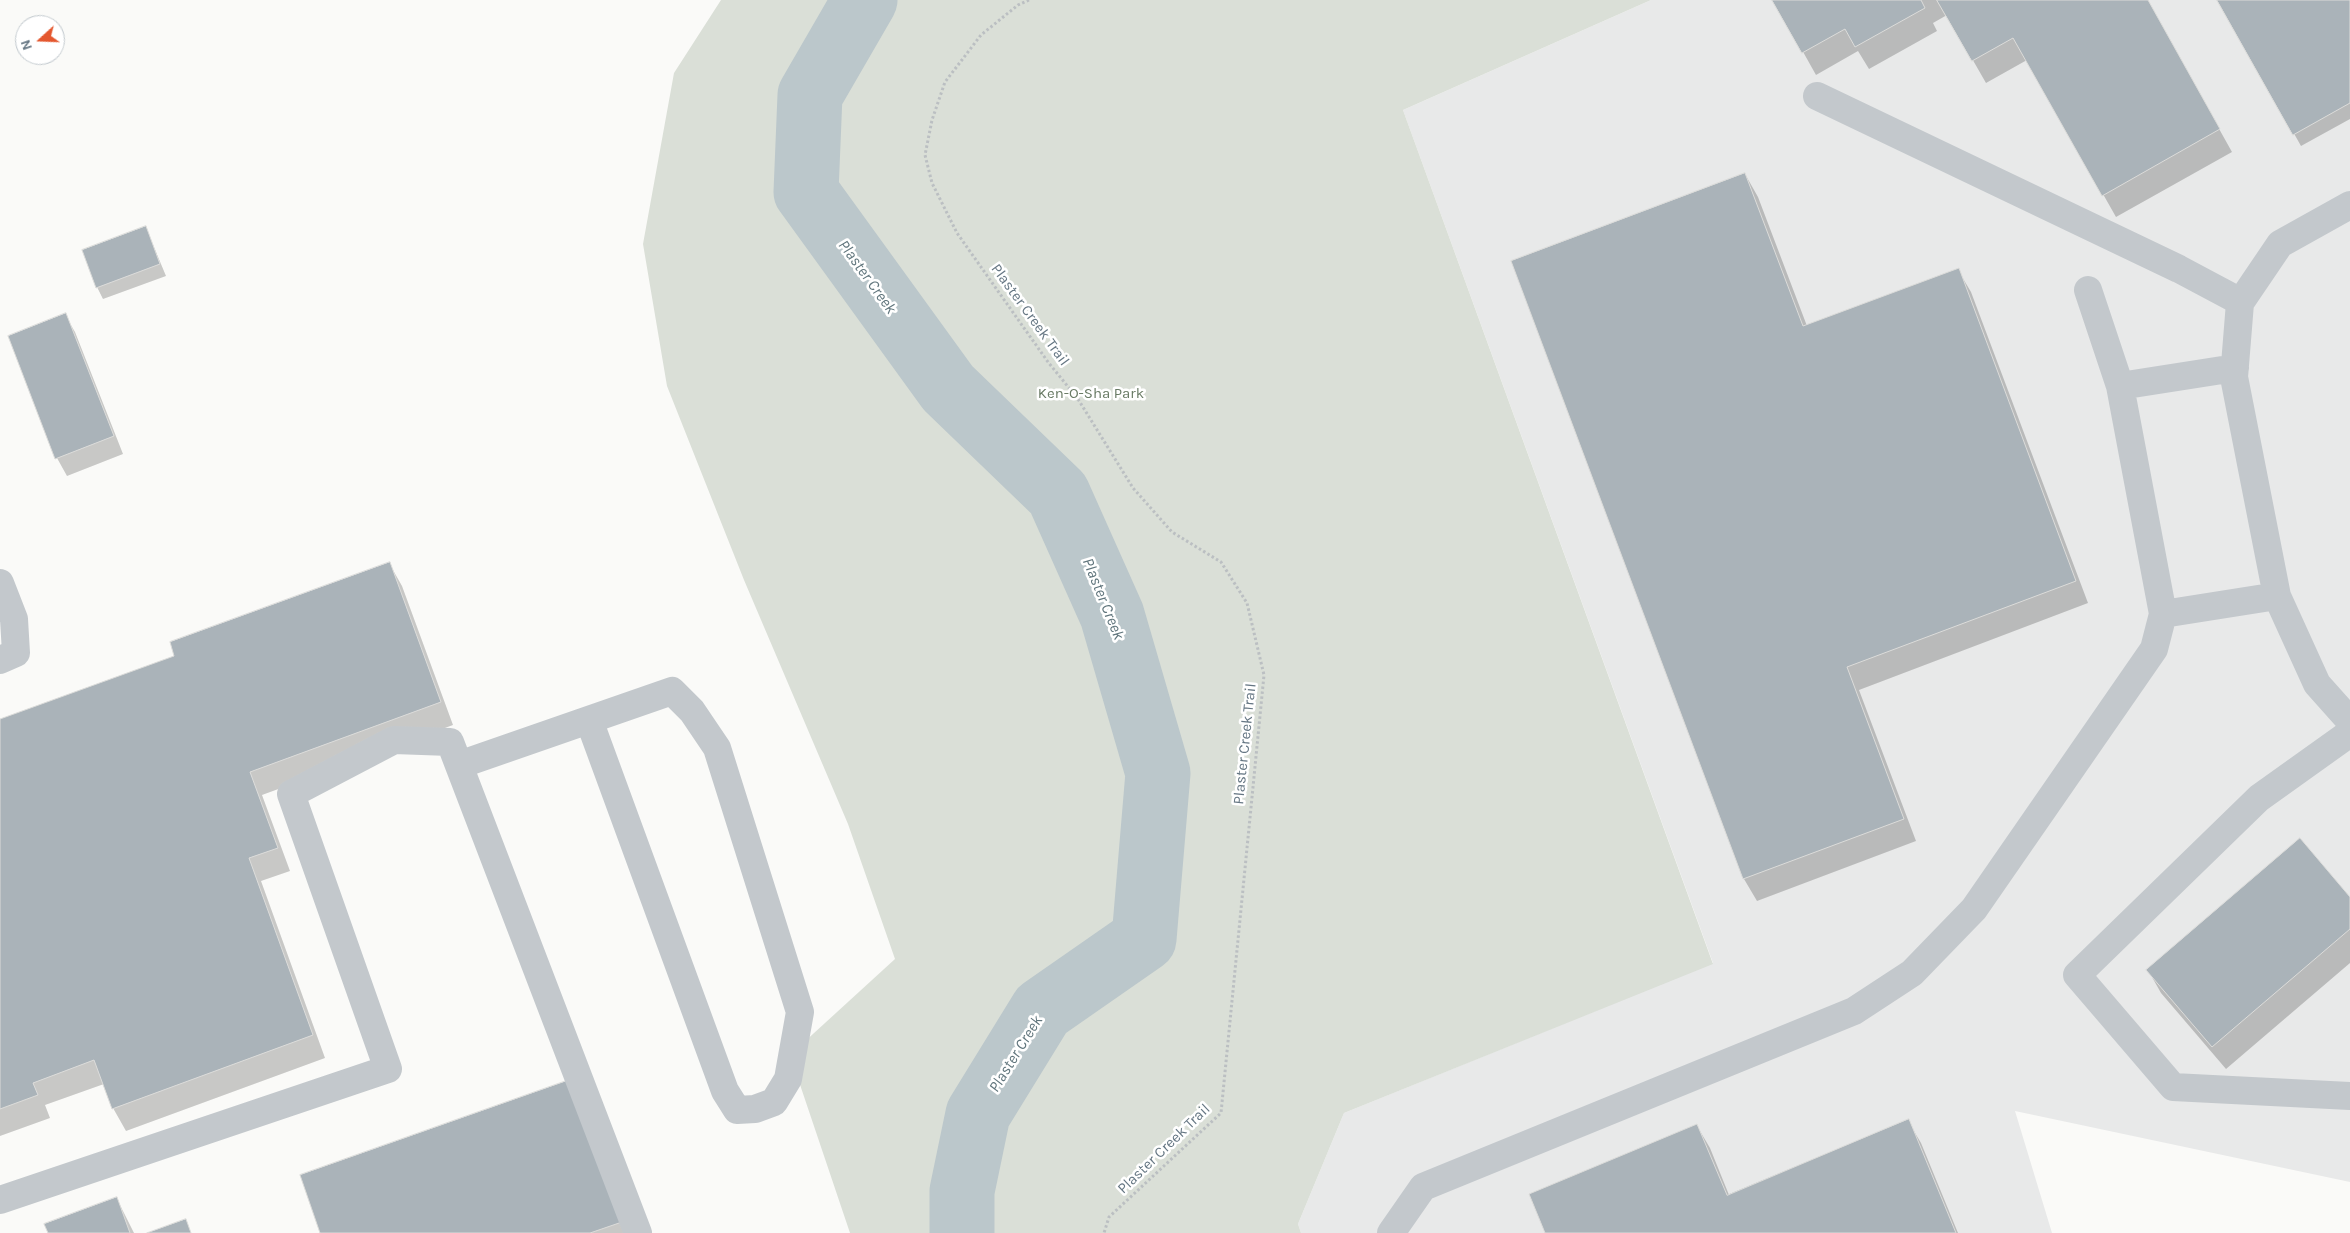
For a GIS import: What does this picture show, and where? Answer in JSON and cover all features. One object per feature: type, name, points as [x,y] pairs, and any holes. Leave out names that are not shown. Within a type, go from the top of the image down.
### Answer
[{"type":"street","points":[[1816,96],[2179,269],[2241,302]]},
{"type":"street","points":[[2350,205],[2280,244],[2241,302],[2234,377],[2277,596],[2317,684],[2350,721]]},
{"type":"street","points":[[1391,1233],[1422,1187],[1854,1011],[1912,973],[1980,900],[2154,649],[2163,614],[2120,386],[2088,290]]},
{"type":"street","points":[[2120,386],[2235,368]]},
{"type":"street","points":[[0,583],[14,619],[16,653],[0,660]]},
{"type":"street","points":[[2163,614],[2277,596]]},
{"type":"street","points":[[459,765],[672,691],[692,711],[717,748],[800,1012],[788,1079],[774,1102],[755,1109],[737,1110],[725,1091],[589,720]]},
{"type":"street","points":[[2350,733],[2259,798],[2076,975],[2173,1088],[2350,1096]]},
{"type":"street","points":[[0,1200],[388,1069],[291,794],[394,740],[450,742],[638,1233]]},
{"type":"path","name":"Plaster Creek Trail","points":[[1029,0],[1018,5],[981,35],[944,82],[932,120],[925,155],[932,183],[957,233],[1048,362],[1078,399],[1133,488],[1172,532],[1220,562],[1248,603],[1264,675],[1221,1113],[1109,1217],[1104,1233]]},
{"type":"shaded area","points":[[1651,0],[2350,0],[2350,1182],[2015,1111],[2052,1233],[1301,1233],[1298,1224],[1344,1113],[1713,963],[1403,110]]},
{"type":"green space","name":"Ken-O-Sha Park","points":[[721,0],[1651,0],[1403,110],[1713,964],[1344,1113],[1298,1224],[1301,1233],[850,1233],[790,1055],[895,959],[848,824],[744,580],[667,386],[643,244],[674,73]]},
{"type":"building","points":[[1772,0],[1921,0],[1925,8],[1855,47],[1845,29],[1802,53]]},
{"type":"building","points":[[1937,0],[2148,0],[2220,129],[2102,196],[2013,38],[1972,61]]},
{"type":"building","points":[[2217,0],[2350,0],[2350,103],[2293,135]]},
{"type":"building","points":[[1745,173],[1803,326],[1959,268],[2076,581],[1847,667],[1904,819],[1743,879],[1511,261]]},
{"type":"building","points":[[146,226],[160,264],[96,288],[82,250]]},
{"type":"building","points":[[66,313],[114,436],[55,459],[8,336]]},
{"type":"building","points":[[390,562],[441,702],[250,772],[278,848],[249,858],[313,1035],[112,1109],[94,1060],[33,1083],[38,1095],[0,1109],[0,719],[174,656],[170,642]]},
{"type":"building","points":[[2300,838],[2350,897],[2350,929],[2212,1047],[2146,970]]},
{"type":"building","points":[[572,1079],[622,1222],[590,1233],[320,1233],[300,1175]]},
{"type":"building","points":[[1909,1119],[1956,1233],[1545,1233],[1529,1194],[1697,1124],[1727,1195]]},
{"type":"building","points":[[117,1197],[130,1233],[48,1233],[44,1224]]},
{"type":"building","points":[[186,1219],[191,1233],[147,1233]]},
{"type":"waterway","name":"Plaster Creek","points":[[865,0],[810,95],[806,192],[948,388],[1058,494],[1112,615],[1158,773],[1144,939],[1042,1010],[978,1114],[962,1191],[962,1233]]}]
